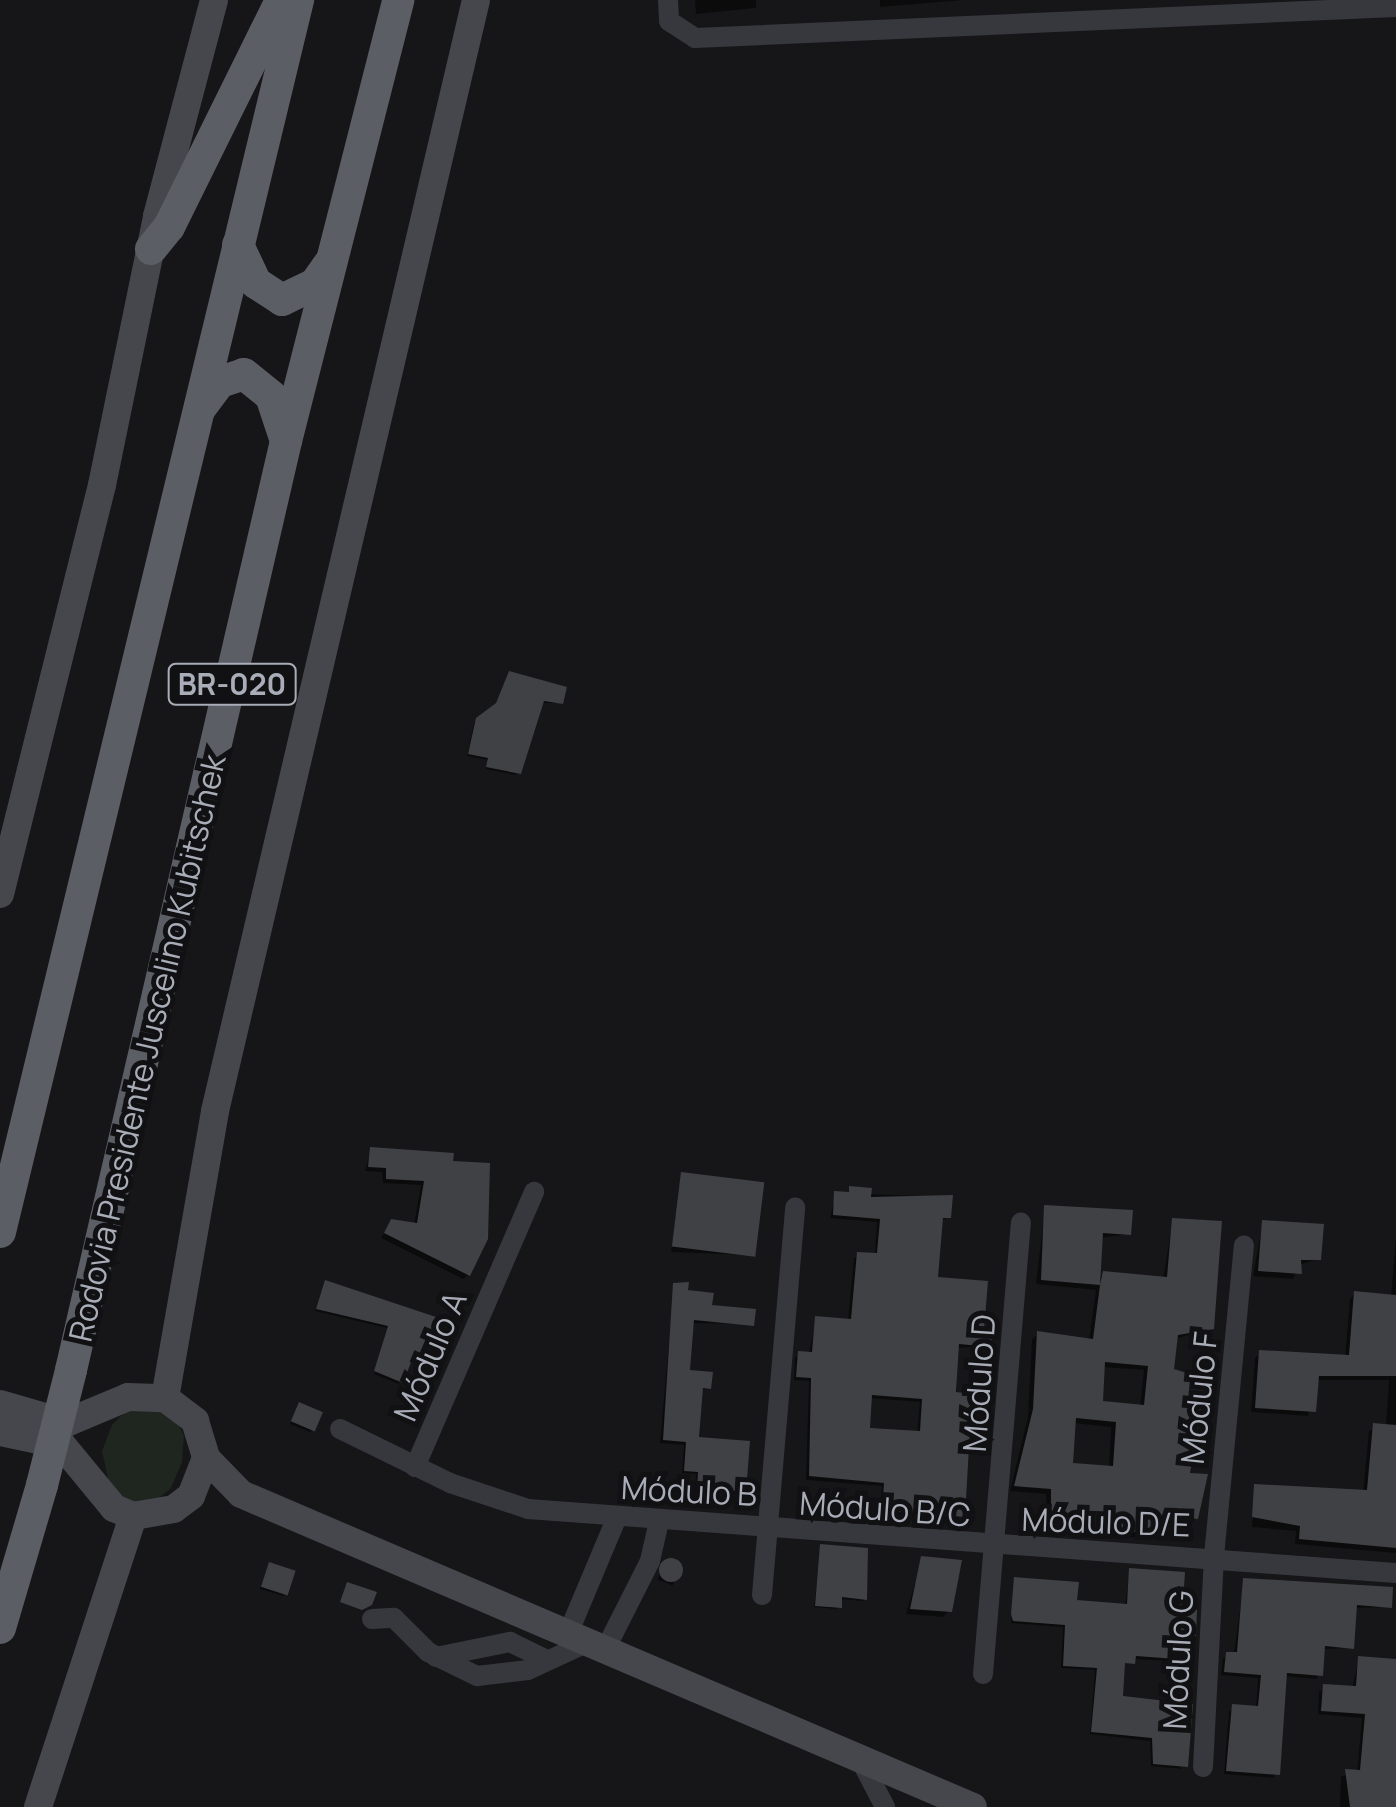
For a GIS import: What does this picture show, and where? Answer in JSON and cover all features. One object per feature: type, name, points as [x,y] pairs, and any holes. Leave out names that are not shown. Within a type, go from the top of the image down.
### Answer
[{"type":"highway","points":[[151,248],[168,226],[281,0]]},
{"type":"highway","name":"BR-020","points":[[0,1232],[298,0]]},
{"type":"highway","name":"Rodovia Presidente Juscelino Kubitschek","points":[[0,1628],[71,1370],[286,441],[398,0]]},
{"type":"highway","points":[[238,246],[256,282],[282,300],[316,284],[334,257]]},
{"type":"highway","points":[[198,412],[220,382],[244,374],[271,396],[286,441]]},
{"type":"main road","points":[[0,894],[4,865],[102,486],[151,248],[214,0]]},
{"type":"main road","points":[[164,1398],[215,1111],[476,0]]},
{"type":"main road","points":[[0,1404],[66,1423],[128,1397],[164,1398],[195,1421],[206,1458],[240,1494],[973,1807]]},
{"type":"main road","points":[[0,1432],[62,1446],[114,1508],[133,1516],[154,1516],[191,1496],[240,1494]]},
{"type":"main road","points":[[191,1496],[206,1458]]},
{"type":"main road","points":[[38,1807],[133,1516]]},
{"type":"street","points":[[668,0],[669,21],[695,38],[1038,22],[1115,10],[1396,7]]},
{"type":"street","points":[[1038,22],[1048,0]]},
{"type":"street","name":"Módulo A","points":[[340,1429],[415,1467],[534,1192]]},
{"type":"street","name":"Módulo B","points":[[415,1467],[528,1509],[769,1530],[795,1207]]},
{"type":"street","name":"Módulo D","points":[[983,1674],[1021,1223]]},
{"type":"street","name":"Módulo F","points":[[1214,1556],[1244,1245]]},
{"type":"street","points":[[585,1644],[617,1517]]},
{"type":"street","points":[[372,1619],[394,1618],[436,1657],[477,1676],[502,1677],[585,1644],[650,1561],[659,1521]]},
{"type":"street","points":[[762,1595],[769,1530]]},
{"type":"street","name":"Módulo B/C","points":[[769,1530],[996,1548]]},
{"type":"street","name":"Módulo D/E","points":[[996,1548],[1214,1556],[1396,1573]]},
{"type":"street","name":"Módulo G","points":[[1203,1767],[1214,1556]]},
{"type":"street","points":[[436,1657],[510,1642],[547,1660]]},
{"type":"street","points":[[861,1761],[885,1807]]},
{"type":"shaded area","points":[[153,1403],[176,1419],[184,1436],[182,1462],[171,1488],[153,1503],[132,1506],[110,1488],[102,1451],[112,1425],[128,1409]]},
{"type":"building","points":[[509,671],[567,687],[563,704],[544,701],[521,774],[486,767],[488,758],[468,754],[476,718],[496,703]]},
{"type":"building","points":[[370,1147],[454,1153],[453,1161],[490,1163],[488,1239],[470,1276],[384,1233],[391,1219],[417,1223],[424,1181],[386,1179],[386,1168],[368,1167]]},
{"type":"building","points":[[681,1172],[764,1182],[755,1257],[672,1246]]},
{"type":"building","points":[[849,1186],[872,1188],[871,1197],[953,1195],[951,1218],[943,1218],[938,1277],[988,1281],[984,1330],[992,1330],[991,1347],[959,1344],[956,1392],[972,1394],[965,1517],[882,1511],[884,1483],[809,1476],[811,1378],[796,1377],[798,1351],[812,1352],[815,1316],[851,1319],[857,1252],[877,1253],[880,1219],[833,1215],[834,1191],[849,1192]],"holes":[[[872,1395],[922,1399],[920,1431],[870,1428]]]},
{"type":"building","points":[[1044,1205],[1133,1210],[1131,1235],[1103,1233],[1100,1285],[1041,1280]]},
{"type":"building","points":[[1172,1218],[1222,1221],[1214,1329],[1178,1335],[1174,1369],[1206,1379],[1190,1473],[1208,1474],[1198,1519],[1153,1515],[1152,1533],[1077,1529],[1078,1518],[1051,1516],[1051,1489],[1014,1486],[1033,1409],[1037,1331],[1093,1339],[1103,1271],[1167,1277]],"holes":[[[1105,1362],[1148,1366],[1144,1405],[1103,1401]],[[1076,1418],[1116,1422],[1113,1466],[1073,1463]]]},
{"type":"building","points":[[1262,1220],[1324,1224],[1321,1260],[1301,1260],[1302,1274],[1258,1271]]},
{"type":"building","points":[[325,1280],[442,1319],[425,1366],[413,1357],[403,1383],[374,1371],[388,1326],[316,1309]]},
{"type":"building","points":[[689,1282],[688,1290],[714,1293],[712,1305],[756,1309],[754,1326],[694,1320],[690,1370],[713,1372],[711,1389],[703,1388],[699,1437],[750,1441],[746,1492],[697,1488],[698,1472],[684,1471],[686,1442],[663,1440],[673,1283]]},
{"type":"building","points":[[1354,1291],[1396,1295],[1396,1376],[1319,1376],[1316,1412],[1255,1408],[1259,1350],[1349,1355]]},
{"type":"building","points":[[299,1402],[323,1412],[315,1431],[291,1421]]},
{"type":"building","points":[[1373,1423],[1396,1425],[1396,1548],[1299,1539],[1300,1526],[1252,1517],[1254,1484],[1367,1490]]},
{"type":"building","points":[[820,1544],[868,1548],[867,1600],[842,1597],[842,1608],[815,1606]]},
{"type":"building","points":[[921,1556],[962,1560],[952,1612],[910,1609]]},
{"type":"building","points":[[671,1558],[683,1570],[671,1582],[659,1570]]},
{"type":"building","points":[[269,1562],[296,1571],[288,1595],[261,1587]]},
{"type":"building","points":[[1129,1568],[1185,1572],[1183,1603],[1197,1610],[1196,1636],[1177,1634],[1176,1659],[1136,1656],[1135,1664],[1125,1663],[1123,1696],[1193,1704],[1188,1767],[1153,1764],[1152,1738],[1091,1732],[1097,1668],[1063,1666],[1065,1625],[1013,1621],[1014,1577],[1079,1582],[1077,1600],[1127,1604]]},
{"type":"building","points":[[1243,1578],[1393,1587],[1392,1608],[1357,1605],[1354,1649],[1325,1646],[1323,1676],[1287,1673],[1280,1775],[1226,1771],[1232,1704],[1258,1706],[1261,1675],[1224,1672],[1226,1652],[1237,1652]]},
{"type":"building","points":[[347,1582],[377,1592],[372,1605],[362,1610],[340,1602]]},
{"type":"building","points":[[1358,1656],[1396,1659],[1396,1807],[1350,1807],[1345,1769],[1360,1770],[1365,1714],[1321,1711],[1323,1684],[1356,1686]]}]
